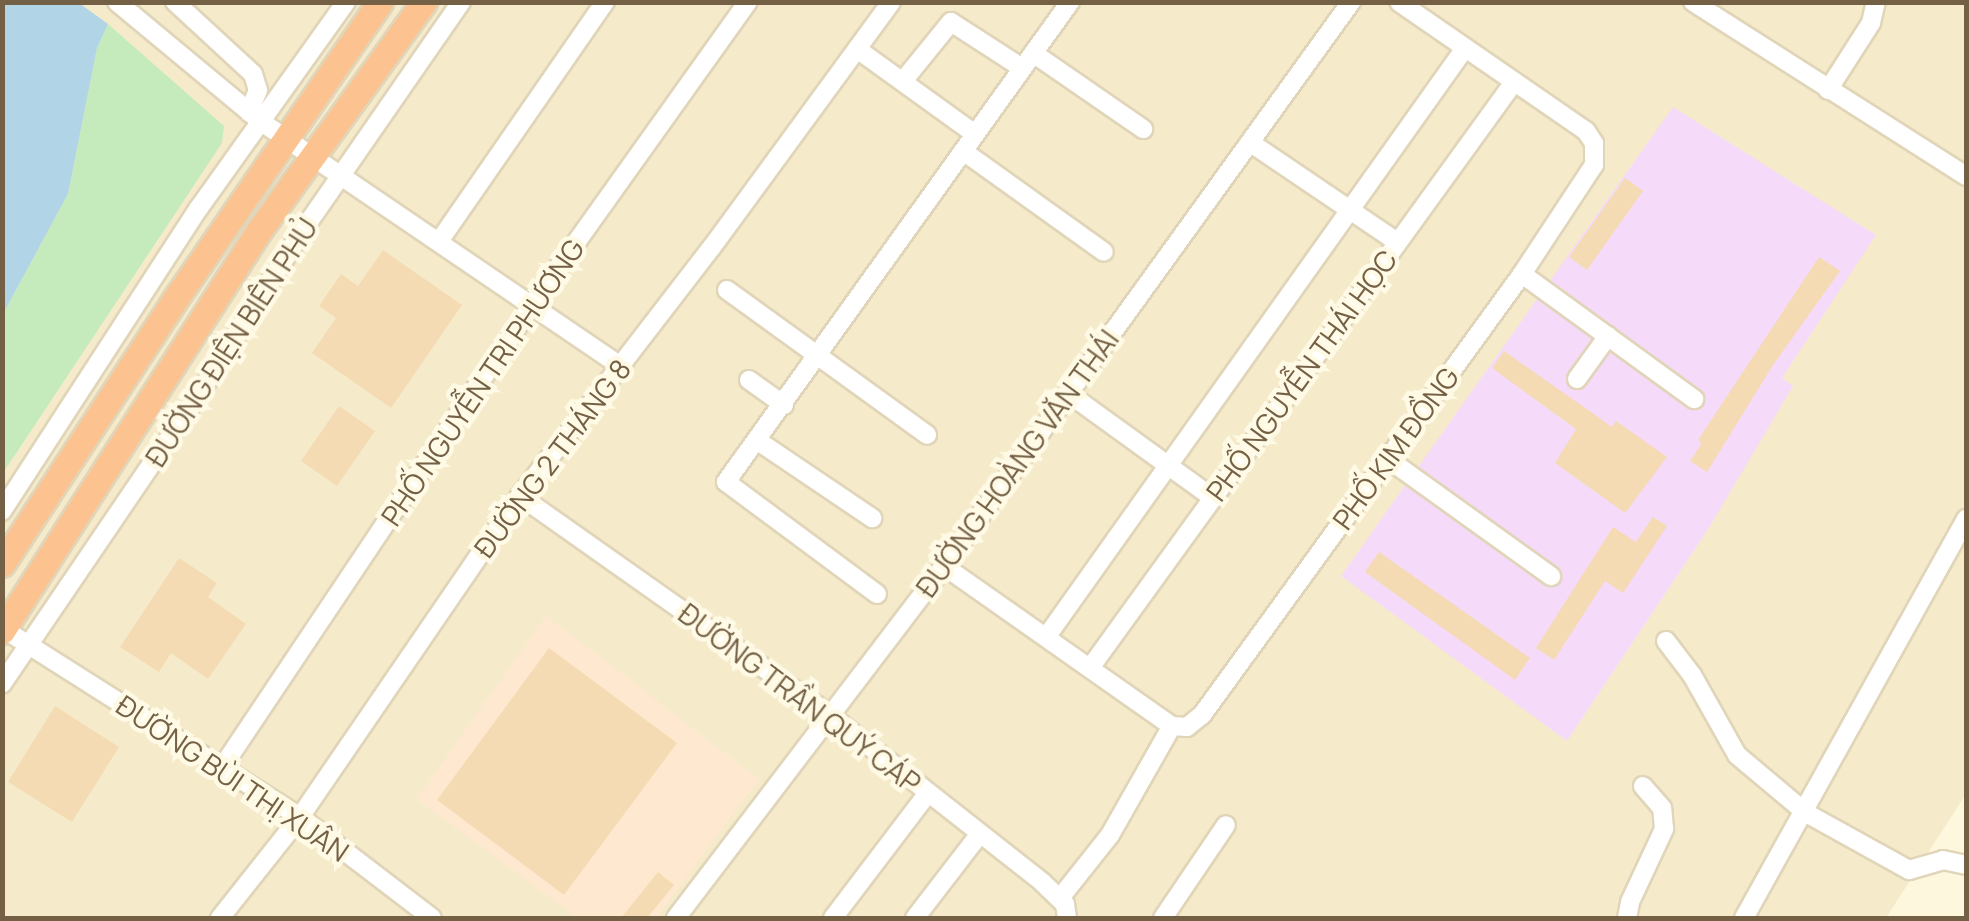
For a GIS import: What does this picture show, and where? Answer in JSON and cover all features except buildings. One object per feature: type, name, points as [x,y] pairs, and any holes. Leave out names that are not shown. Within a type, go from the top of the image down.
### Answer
[{"type":"highway","points":[[2,564],[380,2]]},
{"type":"highway","name":"ĐƯỜNG ĐIỆN BIÊN PHỦ","points":[[3,629],[258,232],[424,2]]},
{"type":"street","points":[[117,2],[285,139],[533,303],[620,366]]},
{"type":"street","points":[[175,2],[253,74],[258,90],[256,118]]},
{"type":"street","points":[[2,511],[256,118],[346,2]]},
{"type":"street","name":"ĐƯỜNG ĐIỆN BIÊN PHỦ","points":[[2,684],[340,176],[462,2]]},
{"type":"street","points":[[440,240],[605,2]]},
{"type":"street","name":"PHỐ NGUYỄN TRI PHƯƠNG","points":[[223,766],[533,303],[748,2]]},
{"type":"street","name":"ĐƯỜNG 2 THÁNG 8","points":[[220,918],[300,818],[520,496],[891,2]]},
{"type":"street","points":[[877,594],[726,482],[1070,2]]},
{"type":"street","name":"ĐƯỜNG HOÀNG VĂN THÁI","points":[[676,918],[944,566],[1352,2]]},
{"type":"street","points":[[1399,2],[1514,82]]},
{"type":"street","points":[[1693,2],[1966,176]]},
{"type":"street","points":[[1828,90],[1862,38],[1876,2]]},
{"type":"street","points":[[903,80],[951,22],[1028,60],[1143,128]]},
{"type":"street","name":"PHỐ NGUYỄN THÁI HỌC","points":[[1047,636],[1465,48]]},
{"type":"street","points":[[857,49],[975,134]]},
{"type":"street","name":"PHỐ NGUYỄN THÁI HỌC","points":[[1090,668],[1514,82]]},
{"type":"street","name":"PHỐ KIM ĐỒNG","points":[[1065,910],[1176,727],[1202,716],[1224,688],[1588,178],[1596,155],[1586,131],[1514,82]]},
{"type":"street","points":[[1250,143],[1396,241]]},
{"type":"street","points":[[963,150],[1104,252]]},
{"type":"street","points":[[1522,274],[1694,399]]},
{"type":"street","points":[[728,290],[927,435]]},
{"type":"street","points":[[1577,379],[1608,336]]},
{"type":"street","points":[[749,380],[784,404]]},
{"type":"street","points":[[1068,393],[1213,498]]},
{"type":"street","points":[[758,441],[872,518]]},
{"type":"street","points":[[1388,459],[1551,576]]},
{"type":"street","name":"ĐƯỜNG TRẦN QUÝ CÁP","points":[[520,496],[830,715],[1065,910]]},
{"type":"street","points":[[1744,918],[1806,813],[1966,519]]},
{"type":"street","points":[[944,566],[1176,727]]},
{"type":"street","name":"ĐƯỜNG BÙI THỊ XUÂN","points":[[3,629],[223,766],[300,818],[432,918]]},
{"type":"street","points":[[1666,641],[1692,675],[1736,755],[1806,813],[1908,870],[1943,860],[1966,865]]},
{"type":"street","points":[[1628,918],[1630,902],[1664,829],[1662,808],[1642,786]]},
{"type":"street","points":[[833,918],[928,793]]},
{"type":"street","points":[[1163,918],[1226,825]]},
{"type":"street","points":[[914,918],[979,835]]},
{"type":"shaded area","points":[[2,3],[1966,3],[1966,794],[1886,918],[3,918]]},
{"type":"shaded area","points":[[1673,107],[1876,235],[1782,378],[1793,386],[1707,531],[1567,741],[1341,576]]},
{"type":"shaded area","points":[[546,616],[759,779],[656,918],[578,918],[417,799]]},
{"type":"green space","points":[[108,24],[224,126],[222,143],[3,473],[3,314],[68,194],[97,48]]},
{"type":"water","points":[[3,2],[79,3],[108,24],[97,48],[68,194],[3,314]]}]
